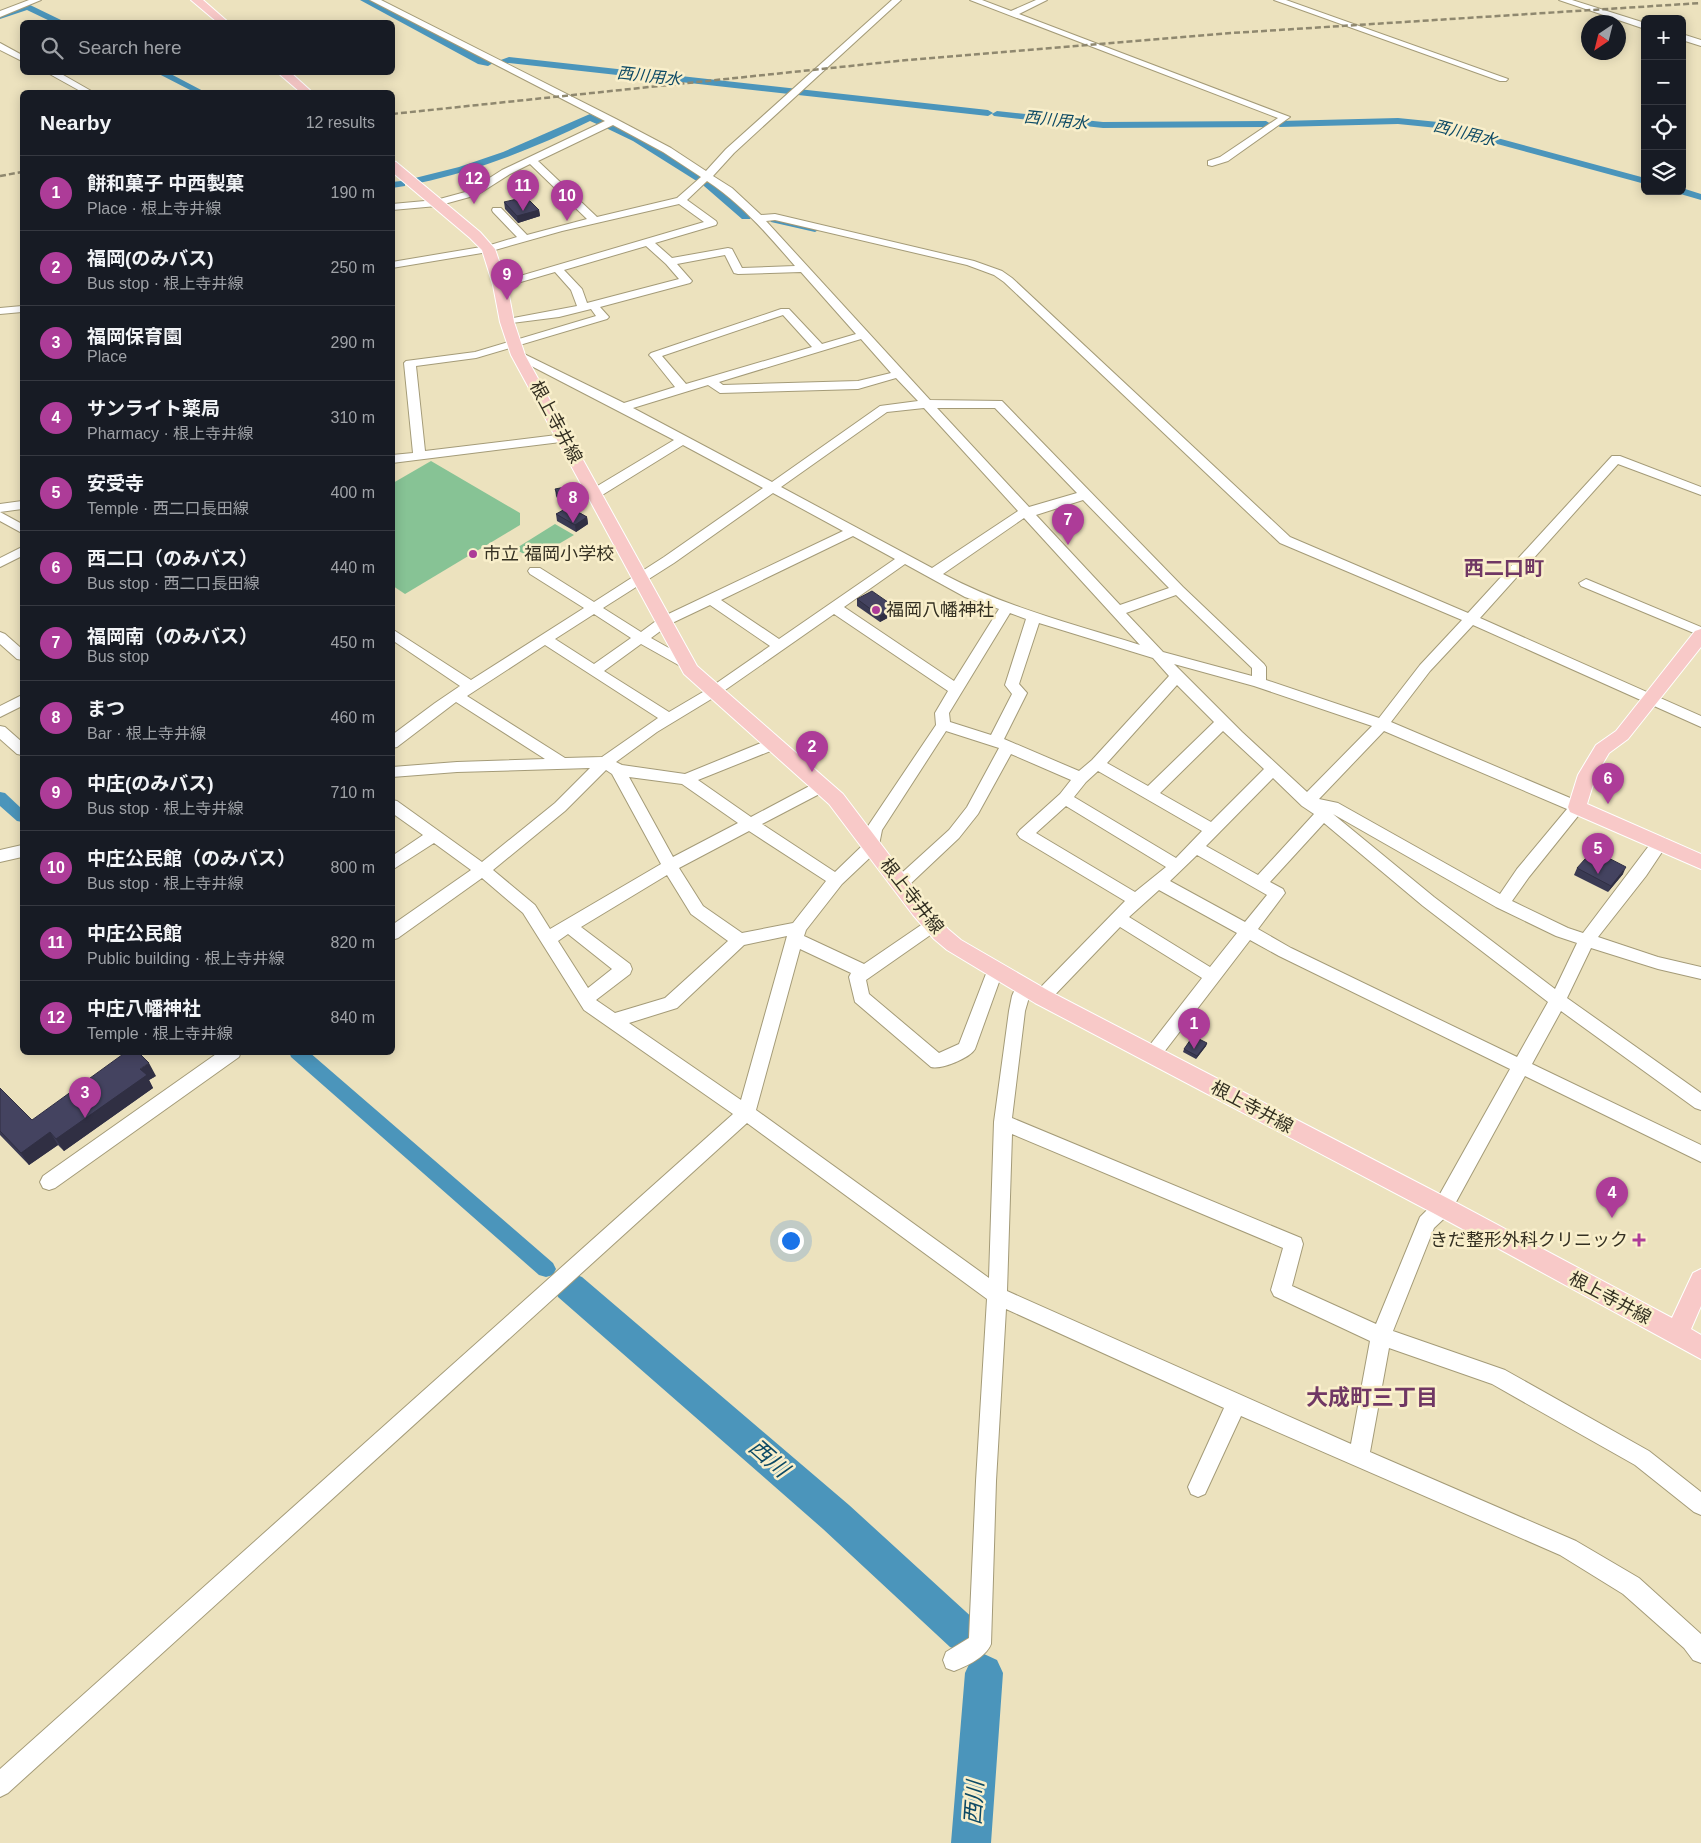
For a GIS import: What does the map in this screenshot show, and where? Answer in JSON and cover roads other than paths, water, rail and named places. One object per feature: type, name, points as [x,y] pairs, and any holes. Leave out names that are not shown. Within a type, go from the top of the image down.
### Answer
[{"type":"main road","points":[[196,0],[220,20]]},
{"type":"main road","points":[[286,75],[304,90]]},
{"type":"main road","name":"根上寺井線","points":[[395,167],[438,203],[488,249],[500,285],[507,322],[516,349],[639,580],[665,621],[690,670],[836,800],[933,925],[954,945],[995,971],[1042,997],[1443,1207],[1677,1333],[1701,1348]]},
{"type":"main road","points":[[1701,633],[1622,735],[1602,749],[1587,776],[1576,807],[1701,862]]},
{"type":"main road","points":[[1677,1333],[1701,1280]]},
{"type":"street","points":[[0,14],[37,0]]},
{"type":"street","points":[[374,0],[613,121],[667,150],[708,175],[728,190],[758,218],[863,335],[1177,676],[1222,723],[1272,770],[1307,802],[1482,944],[1701,1102]]},
{"type":"street","points":[[395,264],[488,249],[524,238],[681,200],[730,151],[897,0]]},
{"type":"street","points":[[974,0],[1013,13],[1285,117],[1224,159],[1212,164]]},
{"type":"street","points":[[1013,13],[1043,0]]},
{"type":"street","points":[[1278,0],[1503,79]]},
{"type":"street","points":[[1563,0],[1641,25]]},
{"type":"street","points":[[1686,39],[1701,43]]},
{"type":"street","points":[[0,46],[20,57]]},
{"type":"street","points":[[56,75],[84,90]]},
{"type":"street","points":[[395,207],[451,201],[473,193],[506,172],[613,121]]},
{"type":"street","points":[[531,160],[595,221]]},
{"type":"street","points":[[500,285],[647,241],[712,224],[681,200]]},
{"type":"street","points":[[497,210],[524,238]]},
{"type":"street","points":[[758,218],[775,216],[970,263],[998,273],[1092,358],[1286,540],[1471,619],[1701,722]]},
{"type":"street","points":[[507,322],[559,314],[686,281],[670,262],[647,241]]},
{"type":"street","points":[[670,262],[683,258],[728,251],[738,271],[803,269]]},
{"type":"street","points":[[419,455],[410,363],[516,349],[603,317],[588,306],[558,269]]},
{"type":"street","points":[[0,311],[20,309]]},
{"type":"street","points":[[683,389],[655,354],[785,311],[820,348]]},
{"type":"street","points":[[623,407],[863,335]]},
{"type":"street","points":[[516,349],[970,594],[1034,617],[1158,655],[1259,683],[1382,724],[1576,807],[1523,873],[1502,903]]},
{"type":"street","points":[[710,381],[720,388],[858,385],[899,374]]},
{"type":"street","points":[[395,741],[440,706],[639,580],[884,409],[927,404],[998,404],[1178,590],[1260,667],[1259,683]]},
{"type":"street","points":[[395,459],[565,438]]},
{"type":"street","points":[[594,494],[684,440]]},
{"type":"street","points":[[1307,802],[1382,724],[1425,668],[1616,459],[1701,491]]},
{"type":"street","points":[[932,574],[1026,511],[1035,511],[1085,495]]},
{"type":"street","points":[[0,508],[20,505]]},
{"type":"street","points":[[0,516],[20,528]]},
{"type":"street","points":[[594,671],[665,621],[853,531]]},
{"type":"street","points":[[0,563],[20,551]]},
{"type":"street","points":[[395,930],[482,870],[668,718],[713,692],[904,559]]},
{"type":"street","points":[[535,571],[686,664]]},
{"type":"street","points":[[1586,583],[1701,633]]},
{"type":"street","points":[[1117,611],[1178,590]]},
{"type":"street","points":[[711,599],[780,646]]},
{"type":"street","points":[[835,608],[957,690]]},
{"type":"street","points":[[0,1785],[746,1113],[796,934],[836,880],[872,846],[874,829],[943,725],[942,713],[1007,608]]},
{"type":"street","points":[[901,883],[954,834],[973,810],[1020,693],[1012,685],[1034,617]]},
{"type":"street","points":[[395,635],[471,687]]},
{"type":"street","points":[[0,637],[20,654]]},
{"type":"street","points":[[545,639],[668,718]]},
{"type":"street","points":[[1136,900],[1025,834],[1065,798],[1081,778],[1097,764],[1177,676]]},
{"type":"street","points":[[457,696],[562,763]]},
{"type":"street","points":[[0,712],[20,701]]},
{"type":"street","points":[[1150,794],[1222,723]]},
{"type":"street","points":[[943,725],[1001,744],[1081,778]]},
{"type":"street","points":[[0,731],[20,748]]},
{"type":"street","points":[[686,779],[773,744]]},
{"type":"street","points":[[395,772],[457,767],[562,763],[611,766],[686,779],[750,824],[836,880]]},
{"type":"street","points":[[1097,764],[1213,830]]},
{"type":"street","points":[[611,766],[697,910],[739,940]]},
{"type":"street","points":[[1042,997],[1136,900],[1177,866],[1272,770]]},
{"type":"street","points":[[547,939],[670,866],[822,786]]},
{"type":"street","points":[[1065,798],[1177,866]]},
{"type":"street","points":[[1307,802],[1333,807],[1502,903],[1562,932],[1658,963],[1701,973]]},
{"type":"street","points":[[395,807],[482,870],[529,909],[590,1005],[746,1113],[998,1296],[1236,1404],[1568,1548],[1631,1586],[1692,1640],[1701,1652]]},
{"type":"street","points":[[1259,884],[1322,814]]},
{"type":"street","points":[[395,862],[434,835]]},
{"type":"street","points":[[1359,1458],[1381,1336],[1427,1223],[1443,1207],[1519,1066],[1558,1000],[1587,940],[1660,843]]},
{"type":"street","points":[[1152,1055],[1277,893],[1194,847]]},
{"type":"street","points":[[0,856],[20,851]]},
{"type":"street","points":[[1157,882],[1247,932],[1701,1154]]},
{"type":"street","points":[[1118,918],[1213,978]]},
{"type":"street","points":[[933,925],[857,978],[860,997],[937,1062],[966,1049],[995,971]]},
{"type":"street","points":[[569,926],[624,969],[586,999]]},
{"type":"street","points":[[612,1021],[671,1003],[739,940],[796,934],[865,972]]},
{"type":"street","points":[[954,1660],[980,1644],[986,1481],[998,1296],[1003,1122],[1017,1011],[1024,987]]},
{"type":"street","points":[[49,1182],[228,1055]]},
{"type":"street","points":[[1003,1122],[1294,1244],[1281,1290],[1381,1336],[1498,1377],[1642,1458],[1701,1505]]},
{"type":"street","points":[[1198,1487],[1236,1404]]},
{"type":"waterway","name":"西川用水","points":[[364,0],[481,62],[488,63]]},
{"type":"waterway","points":[[0,16],[28,7],[54,20]]},
{"type":"waterway","name":"西川用水","points":[[503,61],[509,60],[795,91]]},
{"type":"waterway","points":[[165,75],[196,90]]},
{"type":"waterway","name":"西川用水","points":[[801,92],[988,113]]},
{"type":"waterway","name":"西川用水","points":[[997,114],[1103,125],[1266,124]]},
{"type":"waterway","points":[[419,180],[485,162],[549,137],[590,117],[602,123]]},
{"type":"waterway","name":"西川用水","points":[[1280,124],[1398,121],[1438,125],[1641,180]]},
{"type":"waterway","points":[[609,126],[636,139],[699,178]]},
{"type":"waterway","points":[[395,185],[401,184]]},
{"type":"waterway","points":[[708,184],[746,217]]},
{"type":"waterway","name":"西川用水","points":[[1686,192],[1701,197]]},
{"type":"waterway","points":[[775,220],[815,229]]},
{"type":"waterway","points":[[0,797],[20,815]]},
{"type":"waterway","points":[[300,1055],[546,1269]]},
{"type":"waterway","name":"西川","points":[[570,1287],[836,1517],[963,1634]]},
{"type":"waterway","name":"西川","points":[[971,1843],[984,1673]]},
{"type":"railway","points":[[395,114],[907,60],[1232,33],[1701,3]]},
{"type":"railway","points":[[0,176],[20,172]]},
{"type":"place","name":"中庄八幡神社","points":[[474,204]]},
{"type":"place","name":"中庄公民館","points":[[523,211]]},
{"type":"place","name":"中庄公民館（のみバス）","points":[[567,221]]},
{"type":"place","name":"中庄(のみバス)","points":[[507,300]]},
{"type":"place","name":"まつ","points":[[573,523]]},
{"type":"place","name":"福岡南（のみバス）","points":[[1068,545]]},
{"type":"place","name":"市立 福岡小学校","points":[[473,554]]},
{"type":"place","name":"福岡八幡神社","points":[[876,610]]},
{"type":"place","name":"福岡(のみバス)","points":[[812,772]]},
{"type":"place","name":"西二口（のみバス）","points":[[1608,804]]},
{"type":"place","name":"安受寺","points":[[1598,874]]},
{"type":"place","name":"餅和菓子 中西製菓","points":[[1194,1049]]},
{"type":"place","name":"福岡保育園","points":[[85,1118]]},
{"type":"place","name":"サンライト薬局","points":[[1612,1218]]},
{"type":"place","name":"きだ整形外科クリニック","points":[[1639,1240]]},
{"type":"district","name":"西二口町","points":[[1504,568]]},
{"type":"district","name":"大成町三丁目","points":[[1372,1397]]}]
